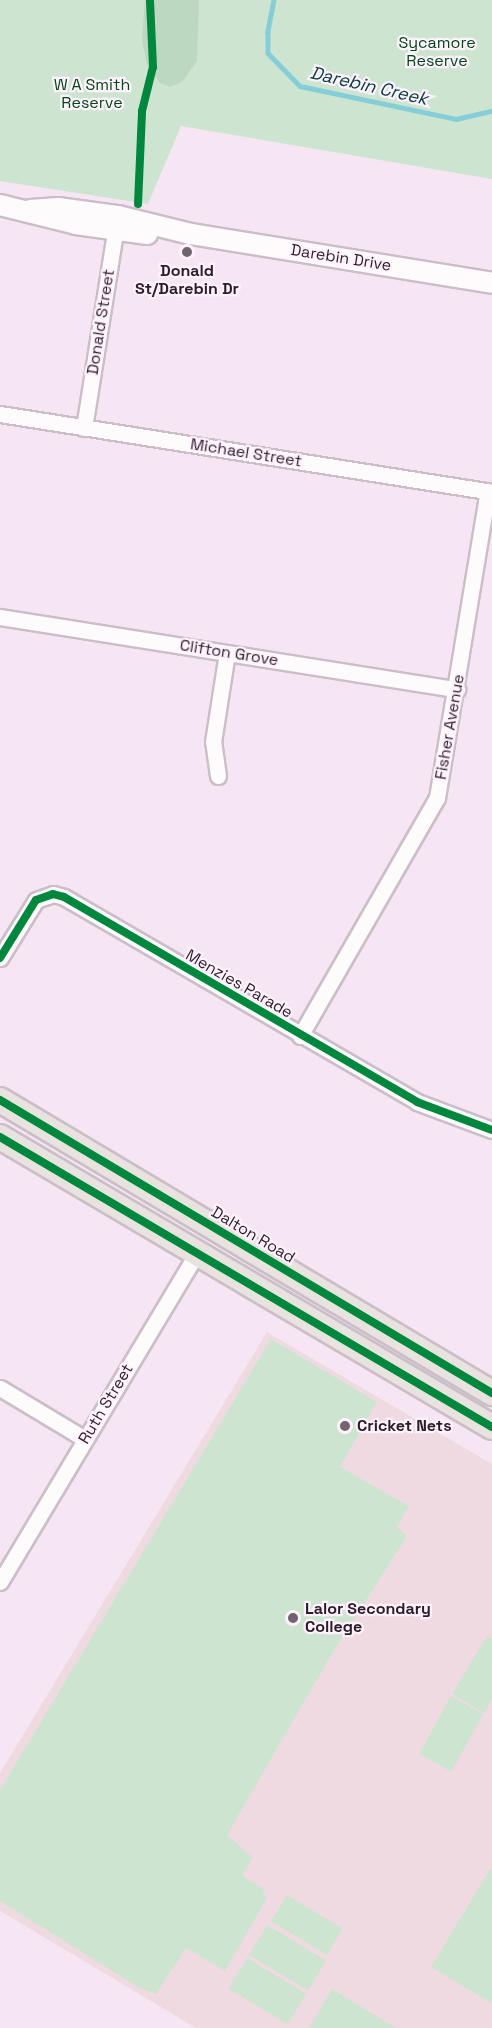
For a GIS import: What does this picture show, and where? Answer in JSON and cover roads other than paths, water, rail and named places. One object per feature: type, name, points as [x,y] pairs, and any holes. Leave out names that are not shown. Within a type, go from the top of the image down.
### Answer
[{"type":"main road","name":"Dalton Road","points":[[0,1100],[492,1393]]},
{"type":"main road","points":[[0,1137],[492,1427]]},
{"type":"main road","name":"Ruth Street","points":[[197,1253],[213,1227]]},
{"type":"street","name":"Darebin Drive","points":[[0,205],[30,210],[58,208],[117,223],[492,283]]},
{"type":"street","name":"Donald Street","points":[[84,428],[117,223]]},
{"type":"street","name":"Michael Street","points":[[0,414],[490,492]]},
{"type":"street","name":"Fisher Avenue","points":[[300,1036],[428,818],[443,777],[490,492]]},
{"type":"street","name":"Clifton Grove","points":[[0,617],[457,689]]},
{"type":"street","points":[[218,776],[213,742],[227,653]]},
{"type":"street","name":"Menzies Parade","points":[[0,958],[36,900],[53,894],[417,1102],[492,1130]]},
{"type":"street","name":"Ruth Street","points":[[0,1582],[197,1253]]},
{"type":"street","points":[[0,1388],[86,1439]]},
{"type":"waterway","name":"Darebin Creek","points":[[274,0],[268,32],[268,53],[300,86],[456,119],[492,111]]},
{"type":"place","name":"Donald St/Darebin Dr","points":[[187,252]]},
{"type":"place","name":"Cricket Nets","points":[[345,1426]]},
{"type":"place","name":"Lalor Secondary College","points":[[293,1618]]},
{"type":"park label","name":"Sycamore Reserve","points":[[437,52]]},
{"type":"park label","name":"W A Smith Reserve","points":[[92,94]]}]
